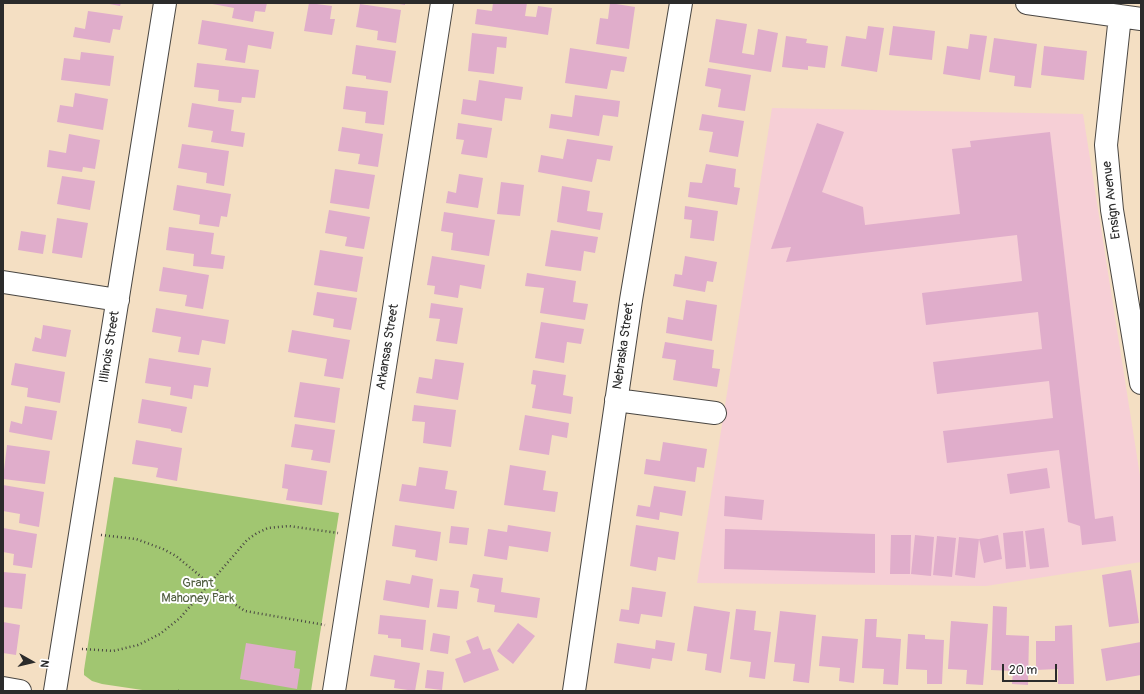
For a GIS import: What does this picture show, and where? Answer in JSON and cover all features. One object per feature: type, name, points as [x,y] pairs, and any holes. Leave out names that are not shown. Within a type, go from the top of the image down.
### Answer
[{"type":"street","name":"Illinois Street","points":[[55,691],[165,3]]},
{"type":"street","name":"Arkansas Street","points":[[334,691],[442,3]]},
{"type":"street","name":"Nebraska Street","points":[[574,691],[630,300],[681,3]]},
{"type":"street","points":[[1027,3],[1131,17]]},
{"type":"street","name":"Ensign Avenue","points":[[1131,17],[1106,145],[1112,210],[1141,383]]},
{"type":"street","points":[[3,282],[118,300]]},
{"type":"street","points":[[616,400],[715,413]]},
{"type":"street","points":[[3,688],[20,691]]},
{"type":"path","points":[[62,646],[87,650],[113,651],[138,645],[160,634],[180,618],[247,540],[268,528],[289,526],[359,535]]},
{"type":"path","points":[[80,532],[136,539],[163,549],[176,556],[233,603],[245,611],[344,628]]},
{"type":"shaded area","points":[[772,108],[1083,114],[1141,482],[1141,562],[986,586],[697,583]]},
{"type":"green space","name":"Grant Mahoney Park","points":[[114,477],[339,513],[311,691],[149,691],[102,684],[92,681],[84,675]]},
{"type":"building","points":[[104,3],[121,3],[120,6]]},
{"type":"building","points":[[207,3],[267,3],[265,12],[255,11],[253,22],[232,18],[234,8]]},
{"type":"building","points":[[309,3],[332,6],[330,19],[335,19],[332,35],[304,31]]},
{"type":"building","points":[[394,3],[405,3],[405,5]]},
{"type":"building","points":[[493,3],[527,3],[525,16],[536,17],[538,6],[552,8],[548,35],[475,24],[477,9],[492,11]]},
{"type":"building","points":[[610,3],[635,7],[629,49],[596,44],[600,18],[608,19]]},
{"type":"building","points":[[360,4],[401,10],[396,43],[377,40],[378,31],[356,27]]},
{"type":"building","points":[[88,11],[123,16],[120,30],[113,29],[110,43],[73,37],[75,27],[85,29]]},
{"type":"building","points":[[716,19],[747,24],[742,53],[754,55],[758,29],[778,33],[771,72],[709,62]]},
{"type":"building","points":[[202,20],[274,32],[271,49],[248,45],[245,63],[225,60],[227,49],[198,44]]},
{"type":"building","points":[[868,26],[884,28],[877,72],[841,66],[846,36],[866,39]]},
{"type":"building","points":[[893,26],[935,31],[932,60],[889,55]]},
{"type":"building","points":[[472,33],[507,37],[506,48],[497,47],[494,74],[468,71]]},
{"type":"building","points":[[970,34],[987,36],[980,80],[943,74],[947,46],[968,49]]},
{"type":"building","points":[[786,36],[807,39],[806,43],[828,46],[825,68],[808,66],[808,70],[782,67]]},
{"type":"building","points":[[994,38],[1037,44],[1031,88],[1014,86],[1015,76],[989,72]]},
{"type":"building","points":[[356,45],[396,51],[391,83],[366,79],[366,76],[352,74]]},
{"type":"building","points":[[1044,46],[1087,51],[1084,80],[1041,75]]},
{"type":"building","points":[[570,48],[627,57],[624,72],[611,70],[607,89],[565,83]]},
{"type":"building","points":[[81,52],[114,56],[110,86],[61,80],[64,58],[80,60]]},
{"type":"building","points":[[197,63],[259,70],[255,98],[242,97],[241,103],[218,101],[219,90],[194,87]]},
{"type":"building","points":[[708,68],[751,75],[745,111],[718,107],[721,89],[705,86]]},
{"type":"building","points":[[479,80],[523,87],[521,100],[505,98],[502,121],[461,114],[463,99],[476,101]]},
{"type":"building","points":[[346,86],[388,91],[384,125],[365,123],[366,112],[343,109]]},
{"type":"building","points":[[75,93],[108,99],[103,130],[57,122],[60,105],[73,107]]},
{"type":"building","points":[[575,95],[620,101],[618,117],[603,115],[599,136],[549,128],[551,114],[572,117]]},
{"type":"building","points":[[192,103],[234,110],[231,131],[245,133],[243,147],[211,142],[213,131],[188,127]]},
{"type":"building","points":[[702,114],[744,121],[738,157],[709,152],[713,132],[699,130]]},
{"type":"building","points":[[458,123],[492,128],[487,158],[461,154],[464,140],[456,139]]},
{"type":"building","points":[[817,123],[844,132],[822,192],[863,207],[865,225],[960,214],[952,149],[971,147],[970,141],[1050,132],[1095,519],[1113,516],[1116,541],[1082,545],[1080,526],[1068,522],[1059,450],[947,463],[943,431],[1053,418],[1049,381],[937,394],[933,362],[1042,349],[1038,312],[926,325],[922,293],[1022,281],[1017,235],[786,262],[791,247],[771,249]]},
{"type":"building","points":[[342,127],[383,134],[378,167],[358,164],[360,154],[338,151]]},
{"type":"building","points":[[69,134],[100,140],[95,169],[83,167],[82,172],[47,167],[49,150],[66,153]]},
{"type":"building","points":[[567,139],[613,146],[610,161],[597,159],[592,182],[538,172],[541,155],[563,159]]},
{"type":"building","points":[[182,144],[229,151],[224,186],[206,183],[207,173],[178,168]]},
{"type":"building","points":[[706,164],[736,169],[734,187],[740,188],[737,205],[688,197],[690,182],[702,183]]},
{"type":"building","points":[[335,169],[375,175],[369,209],[330,203]]},
{"type":"building","points":[[459,174],[483,178],[478,208],[446,203],[448,191],[456,193]]},
{"type":"building","points":[[62,176],[95,181],[90,210],[57,204]]},
{"type":"building","points":[[501,182],[524,185],[520,216],[497,214]]},
{"type":"building","points":[[177,185],[231,194],[227,217],[221,216],[219,227],[199,224],[200,215],[173,210]]},
{"type":"building","points":[[562,186],[590,191],[587,211],[603,213],[600,230],[557,222]]},
{"type":"building","points":[[685,206],[718,211],[714,241],[690,238],[692,220],[684,219]]},
{"type":"building","points":[[329,210],[370,217],[364,249],[345,246],[347,237],[325,233]]},
{"type":"building","points":[[444,212],[495,220],[489,256],[451,250],[453,233],[441,231]]},
{"type":"building","points":[[57,218],[88,223],[82,258],[52,253]]},
{"type":"building","points":[[169,227],[214,233],[211,254],[225,256],[223,269],[193,266],[194,254],[166,250]]},
{"type":"building","points":[[551,230],[598,237],[595,253],[584,251],[581,271],[545,266]]},
{"type":"building","points":[[21,231],[46,235],[43,254],[18,250]]},
{"type":"building","points":[[320,250],[363,257],[357,292],[314,285]]},
{"type":"building","points":[[432,256],[485,265],[481,289],[460,285],[458,298],[434,294],[435,286],[427,285]]},
{"type":"building","points":[[685,256],[717,262],[713,282],[707,281],[705,292],[673,286],[675,274],[682,275]]},
{"type":"building","points":[[163,267],[209,275],[203,309],[185,306],[187,295],[159,291]]},
{"type":"building","points":[[527,273],[576,281],[573,302],[588,304],[585,320],[540,313],[544,288],[525,286]]},
{"type":"building","points":[[317,292],[357,298],[351,330],[333,327],[334,319],[313,315]]},
{"type":"building","points":[[686,300],[717,305],[712,341],[666,333],[668,317],[683,320]]},
{"type":"building","points":[[431,303],[463,308],[457,344],[436,341],[440,319],[429,318]]},
{"type":"building","points":[[156,308],[229,320],[225,344],[202,340],[199,355],[178,352],[181,337],[152,332]]},
{"type":"building","points":[[541,322],[584,329],[581,344],[567,342],[564,363],[535,358]]},
{"type":"building","points":[[43,325],[71,330],[66,357],[32,351],[35,337],[41,339]]},
{"type":"building","points":[[292,330],[350,340],[343,379],[324,376],[327,359],[288,352]]},
{"type":"building","points":[[665,342],[714,350],[712,368],[720,369],[717,387],[673,380],[676,360],[662,358]]},
{"type":"building","points":[[149,358],[211,368],[208,387],[194,385],[192,399],[170,395],[171,387],[145,383]]},
{"type":"building","points":[[435,359],[464,363],[458,400],[416,393],[419,377],[432,379]]},
{"type":"building","points":[[15,363],[65,372],[60,403],[27,397],[28,388],[11,385]]},
{"type":"building","points":[[533,370],[566,375],[563,395],[573,397],[571,414],[532,408],[536,385],[531,384]]},
{"type":"building","points":[[300,382],[340,388],[335,423],[294,417]]},
{"type":"building","points":[[142,399],[187,407],[182,433],[171,431],[171,429],[138,423]]},
{"type":"building","points":[[414,405],[456,410],[451,447],[423,443],[425,422],[412,421]]},
{"type":"building","points":[[25,406],[57,411],[52,440],[9,432],[11,421],[22,424]]},
{"type":"building","points":[[525,415],[569,423],[567,438],[552,435],[549,455],[519,450]]},
{"type":"building","points":[[295,424],[335,430],[330,463],[311,460],[313,450],[291,447]]},
{"type":"building","points":[[136,440],[182,448],[177,481],[156,477],[158,468],[132,464]]},
{"type":"building","points":[[663,442],[707,449],[704,468],[697,467],[695,482],[644,474],[646,459],[660,461]]},
{"type":"building","points":[[7,445],[50,451],[45,484],[3,479]]},
{"type":"building","points":[[285,464],[327,471],[322,505],[286,500],[288,489],[282,488]]},
{"type":"building","points":[[510,465],[546,471],[543,490],[558,492],[555,512],[504,505]]},
{"type":"building","points":[[419,467],[448,471],[445,489],[457,491],[454,509],[399,501],[402,484],[416,486]]},
{"type":"building","points":[[1047,468],[1050,488],[1010,494],[1007,474]]},
{"type":"building","points":[[3,485],[44,492],[39,527],[19,523],[20,514],[3,511]]},
{"type":"building","points":[[654,486],[686,491],[682,516],[660,512],[659,520],[636,516],[638,505],[650,507]]},
{"type":"building","points":[[725,496],[764,500],[762,520],[724,516]]},
{"type":"building","points":[[395,525],[441,532],[437,561],[415,557],[416,550],[392,546]]},
{"type":"building","points":[[508,525],[551,532],[548,552],[509,546],[507,560],[484,556],[488,529],[507,532]]},
{"type":"building","points":[[636,525],[679,532],[675,560],[658,557],[656,571],[630,566]]},
{"type":"building","points":[[451,526],[469,528],[467,545],[449,543]]},
{"type":"building","points":[[3,528],[37,534],[32,568],[13,565],[14,554],[3,552]]},
{"type":"building","points":[[1044,528],[1049,567],[1030,569],[1025,531]]},
{"type":"building","points":[[725,529],[875,534],[875,573],[724,569]]},
{"type":"building","points":[[1023,531],[1026,567],[1006,569],[1003,533]]},
{"type":"building","points":[[891,535],[911,535],[910,574],[890,574]]},
{"type":"building","points":[[915,535],[934,537],[931,576],[911,574]]},
{"type":"building","points":[[998,535],[1002,559],[984,563],[979,539]]},
{"type":"building","points":[[937,536],[956,538],[952,577],[933,575]]},
{"type":"building","points":[[959,537],[979,539],[975,578],[955,575]]},
{"type":"building","points":[[1131,570],[1139,623],[1109,627],[1102,575]]},
{"type":"building","points":[[3,572],[26,574],[22,609],[3,607]]},
{"type":"building","points":[[473,574],[503,578],[501,592],[540,598],[537,618],[494,612],[495,605],[477,602],[479,589],[470,587]]},
{"type":"building","points":[[412,575],[433,579],[429,608],[383,600],[386,580],[410,584]]},
{"type":"building","points":[[632,587],[666,592],[662,617],[641,614],[639,624],[619,621],[621,609],[629,610]]},
{"type":"building","points":[[440,589],[459,591],[457,609],[437,607]]},
{"type":"building","points":[[694,606],[730,612],[721,673],[705,670],[707,654],[687,651]]},
{"type":"building","points":[[993,606],[1007,607],[1006,635],[1029,636],[1028,685],[1012,684],[1013,671],[991,670]]},
{"type":"building","points":[[736,609],[756,611],[754,630],[771,632],[765,679],[749,677],[751,662],[730,659]]},
{"type":"building","points":[[780,611],[816,615],[809,683],[793,681],[795,664],[774,662]]},
{"type":"building","points":[[380,615],[426,620],[423,650],[401,647],[401,639],[388,638],[388,635],[378,634]]},
{"type":"building","points":[[865,619],[877,619],[876,637],[901,639],[898,685],[883,684],[884,669],[862,668]]},
{"type":"building","points":[[951,621],[988,624],[983,685],[966,684],[967,670],[948,669]]},
{"type":"building","points":[[3,622],[20,625],[16,655],[3,653]]},
{"type":"building","points":[[518,623],[535,636],[513,664],[497,651]]},
{"type":"building","points":[[1072,625],[1074,684],[1058,684],[1058,669],[1036,670],[1036,641],[1055,641],[1055,626]]},
{"type":"building","points":[[433,633],[450,636],[448,654],[430,651]]},
{"type":"building","points":[[908,634],[925,635],[925,639],[944,640],[942,684],[927,684],[927,670],[906,669]]},
{"type":"building","points":[[478,636],[483,650],[490,648],[499,670],[464,683],[455,659],[471,653],[466,641]]},
{"type":"building","points":[[822,636],[858,639],[854,683],[839,681],[840,668],[819,666]]},
{"type":"building","points":[[656,640],[675,643],[672,661],[652,658],[650,669],[614,663],[617,643],[655,649]]},
{"type":"building","points":[[1141,642],[1141,675],[1106,681],[1101,649]]},
{"type":"building","points":[[246,643],[296,651],[294,668],[300,669],[297,689],[240,679]]},
{"type":"building","points":[[374,655],[420,663],[415,691],[394,688],[395,680],[370,676]]},
{"type":"building","points":[[427,670],[444,672],[442,690],[425,688]]}]
